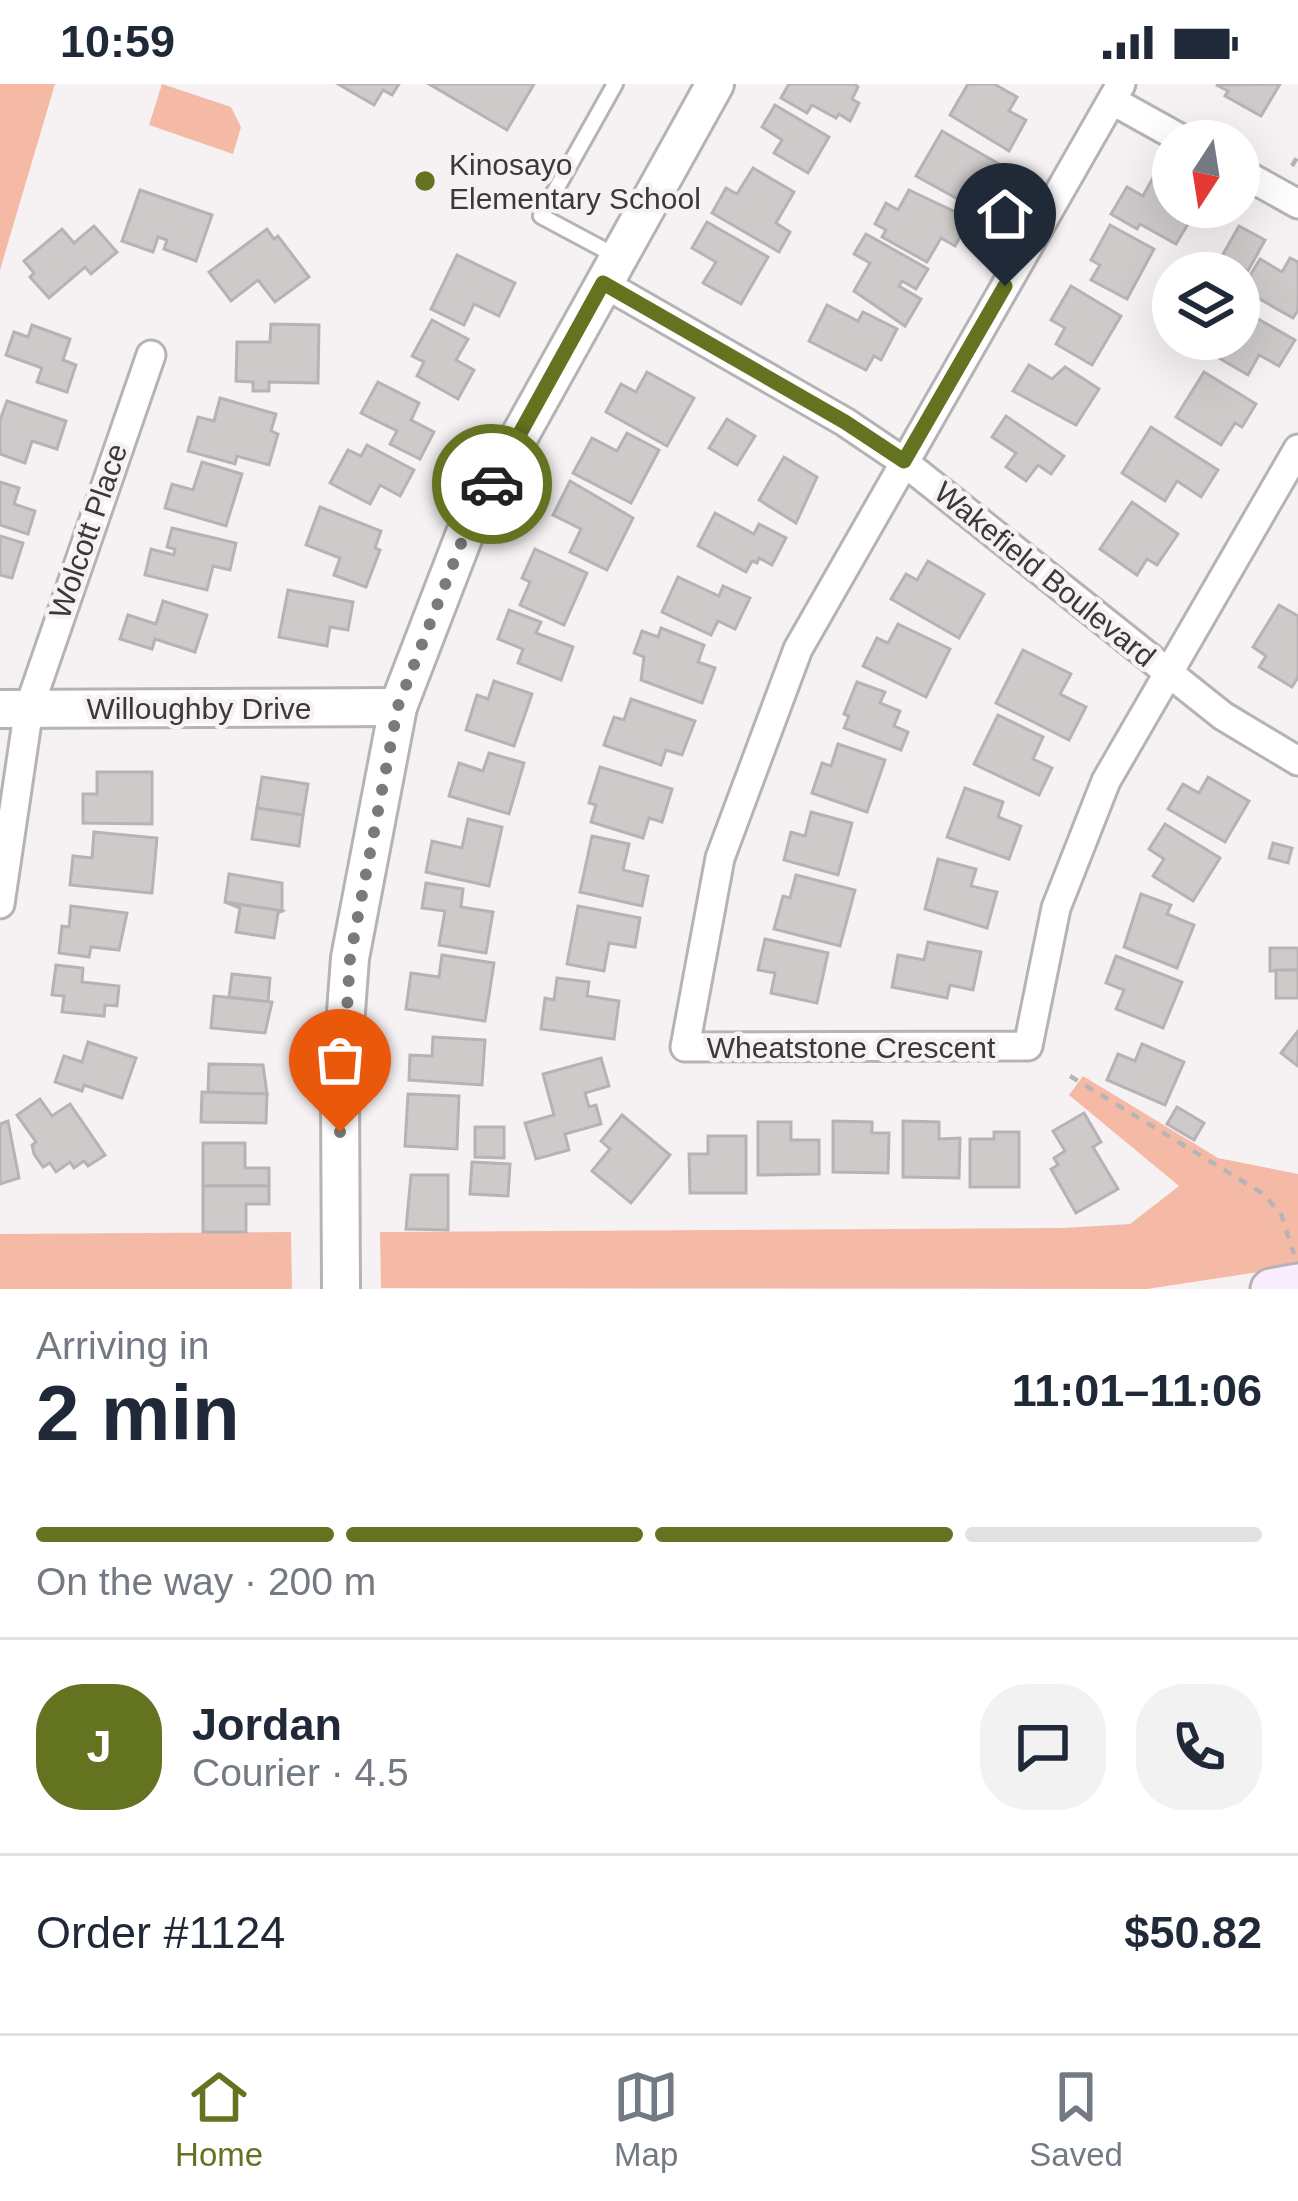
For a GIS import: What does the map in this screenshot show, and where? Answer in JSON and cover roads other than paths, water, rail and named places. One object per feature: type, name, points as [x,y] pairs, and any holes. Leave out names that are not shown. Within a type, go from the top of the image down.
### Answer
[{"type":"street","points":[[341,1289],[340,1093],[350,958],[398,706],[464,536],[715,84]]},
{"type":"street","points":[[904,461],[1117,93],[1155,120]]},
{"type":"street","points":[[1260,183],[1298,204]]},
{"type":"street","name":"Wakefield Boulevard","points":[[610,270],[904,461],[1222,716],[1298,761]]},
{"type":"street","name":"Wolcott Place","points":[[0,904],[15,709],[151,355]]},
{"type":"street","points":[[1170,674],[1298,449]]},
{"type":"street","name":"Wheatstone Crescent","points":[[904,461],[798,649],[751,774],[720,858],[685,1047],[1028,1046],[1056,908],[1106,781],[1170,674]]},
{"type":"street","name":"Willoughby Drive","points":[[15,709],[398,706]]},
{"type":"lane","points":[[610,270],[541,216],[615,84]]},
{"type":"place","name":"Kinosayo Elementary School","points":[[425,181]]}]
